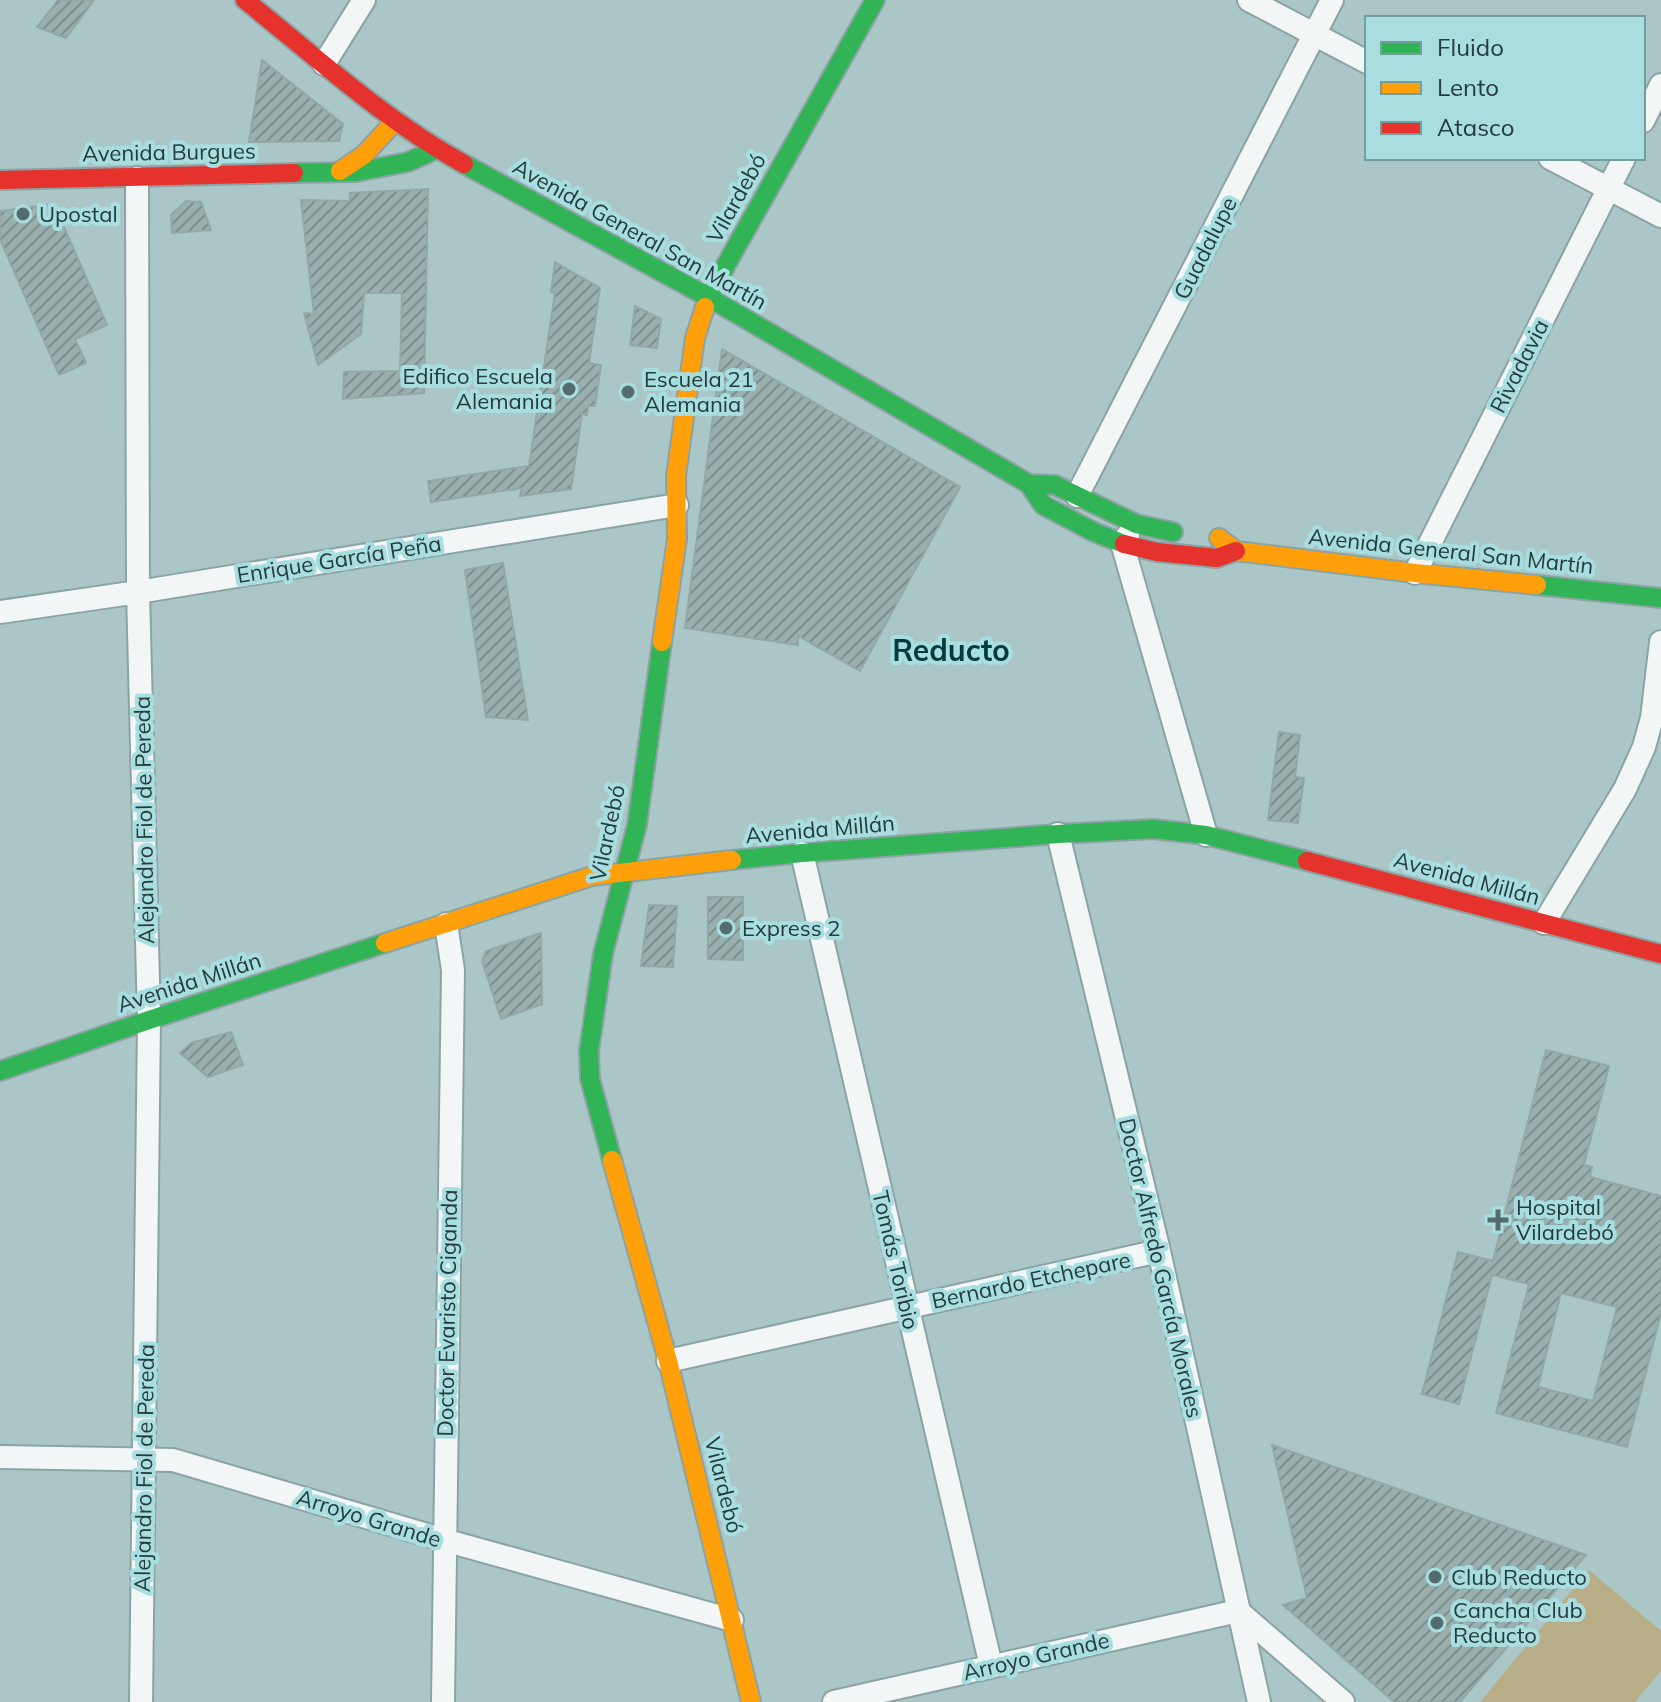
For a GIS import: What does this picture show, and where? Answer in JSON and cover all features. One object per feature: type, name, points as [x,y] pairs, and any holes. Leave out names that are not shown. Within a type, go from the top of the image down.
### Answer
[{"type":"main road","name":"Avenida General San Martín","points":[[245,0],[395,121],[437,149],[708,297],[1029,484],[1043,505],[1094,532],[1157,552],[1217,558],[1236,551],[1661,598]]},
{"type":"main road","name":"Vilardebó","points":[[751,1702],[668,1361],[590,1079],[589,1051],[603,954],[637,825],[677,539],[676,476],[695,338],[708,297],[875,0]]},
{"type":"main road","points":[[340,171],[364,155],[395,121]]},
{"type":"main road","name":"Avenida Burgues","points":[[0,180],[356,172],[408,162],[437,149]]},
{"type":"main road","name":"Avenida General San Martín","points":[[1029,484],[1055,485],[1136,524],[1217,537],[1236,551]]},
{"type":"main road","name":"Avenida Millán","points":[[0,1071],[592,876],[802,853],[1058,834],[1154,829],[1206,835],[1661,954]]},
{"type":"street","points":[[324,64],[364,0]]},
{"type":"street","points":[[1249,0],[1365,61]]},
{"type":"street","name":"Guadalupe","points":[[1077,496],[1332,0]]},
{"type":"street","points":[[1645,117],[1661,85]]},
{"type":"street","points":[[1554,160],[1661,216]]},
{"type":"street","name":"Rivadavia","points":[[1415,573],[1623,160]]},
{"type":"street","name":"Alejandro Fiol de Pereda","points":[[137,178],[138,592],[149,1020],[141,1702]]},
{"type":"street","name":"Enrique García Peña","points":[[0,612],[677,505]]},
{"type":"street","points":[[1136,524],[1122,543],[1206,835]]},
{"type":"street","points":[[1544,923],[1625,789],[1644,747],[1652,718],[1661,642]]},
{"type":"street","name":"Doctor Alfredo García Morales","points":[[1058,834],[1159,1251],[1259,1702]]},
{"type":"street","name":"Tomás Toribio","points":[[802,853],[991,1666]]},
{"type":"street","name":"Doctor Evaristo Ciganda","points":[[443,1702],[453,970],[446,924]]},
{"type":"street","name":"Bernardo Etchepare","points":[[668,1361],[1159,1251]]},
{"type":"street","name":"Arroyo Grande","points":[[0,1457],[173,1460],[732,1620]]},
{"type":"street","points":[[1238,1611],[1343,1702]]},
{"type":"street","name":"Arroyo Grande","points":[[834,1702],[1238,1611]]},
{"type":"shaded area","points":[[1589,1570],[1661,1631],[1661,1671],[1635,1702],[1480,1702]]},
{"type":"building","points":[[58,0],[94,0],[66,38],[37,27]]},
{"type":"building","points":[[262,60],[343,124],[339,141],[249,142]]},
{"type":"building","points":[[428,189],[424,393],[343,399],[344,372],[400,371],[402,293],[364,293],[361,334],[318,365],[304,313],[314,314],[301,200],[350,201],[350,193]]},
{"type":"building","points":[[186,201],[201,202],[211,230],[172,233],[171,215]]},
{"type":"building","points":[[54,204],[107,325],[75,339],[86,363],[59,375],[0,239],[0,211]]},
{"type":"building","name":"Edifico Escuela Alemania","points":[[555,262],[600,288],[589,363],[601,365],[595,406],[588,406],[587,415],[582,414],[571,489],[520,496],[522,488],[431,502],[428,481],[529,466],[555,293],[551,292]]},
{"type":"building","points":[[635,306],[661,319],[657,348],[630,345]]},
{"type":"building","points":[[722,349],[960,487],[860,671],[798,636],[798,645],[685,628]]},
{"type":"building","points":[[503,563],[528,720],[486,717],[465,570]]},
{"type":"building","points":[[1279,732],[1300,735],[1295,777],[1304,778],[1298,823],[1268,820]]},
{"type":"building","name":"Express 2","points":[[708,897],[743,897],[743,960],[708,959]]},
{"type":"building","points":[[649,905],[677,906],[673,967],[641,966]]},
{"type":"building","points":[[541,933],[542,1004],[501,1019],[482,961],[486,951]]},
{"type":"building","points":[[231,1032],[243,1065],[208,1077],[180,1053],[191,1043]]},
{"type":"building","points":[[1546,1050],[1609,1066],[1584,1165],[1592,1167],[1590,1177],[1661,1196],[1661,1313],[1627,1447],[1496,1413],[1529,1284],[1492,1275],[1459,1404],[1422,1394],[1458,1252],[1493,1261]],"holes":[[[1561,1293],[1617,1307],[1593,1401],[1538,1387]]]},
{"type":"building","name":"Club Reducto","points":[[1272,1445],[1586,1555],[1460,1702],[1394,1702],[1283,1605],[1307,1598]]},
{"type":"traffic: fast","points":[[705,307],[875,0]]},
{"type":"traffic: fast","points":[[294,173],[356,172],[408,162],[437,149]]},
{"type":"traffic: fast","points":[[464,164],[708,297],[1029,484],[1043,505],[1124,544]]},
{"type":"traffic: fast","points":[[1029,484],[1055,485],[1136,524],[1173,532]]},
{"type":"traffic: fast","points":[[1537,585],[1661,598]]},
{"type":"traffic: fast","points":[[612,1160],[590,1079],[589,1051],[603,954],[637,825],[662,642]]},
{"type":"traffic: fast","points":[[732,860],[1154,829],[1206,835],[1307,861]]},
{"type":"traffic: fast","points":[[0,1071],[385,943]]},
{"type":"traffic: slow","points":[[340,171],[364,155],[395,121]]},
{"type":"traffic: slow","points":[[662,642],[677,539],[676,476],[695,338],[705,307]]},
{"type":"traffic: slow","points":[[1219,538],[1236,551],[1537,585]]},
{"type":"traffic: slow","points":[[385,943],[592,876],[732,860]]},
{"type":"traffic: slow","points":[[612,1160],[668,1361],[751,1702]]},
{"type":"traffic: jam","points":[[245,0],[378,108],[464,164]]},
{"type":"traffic: jam","points":[[0,180],[294,173]]},
{"type":"traffic: jam","points":[[1124,544],[1157,552],[1217,558],[1236,551]]},
{"type":"traffic: jam","points":[[1307,861],[1661,954]]},
{"type":"place","name":"Upostal","points":[[23,214]]},
{"type":"place","name":"Edifico Escuela Alemania","points":[[569,389]]},
{"type":"place","name":"Escuela 21 Alemania","points":[[628,392]]},
{"type":"place","name":"Express 2","points":[[726,928]]},
{"type":"place","name":"Hospital Vilardebó","points":[[1498,1220]]},
{"type":"place","name":"Club Reducto","points":[[1435,1577]]},
{"type":"place","name":"Cancha Club Reducto","points":[[1437,1623]]},
{"type":"district","name":"Reducto","points":[[951,650]]}]
